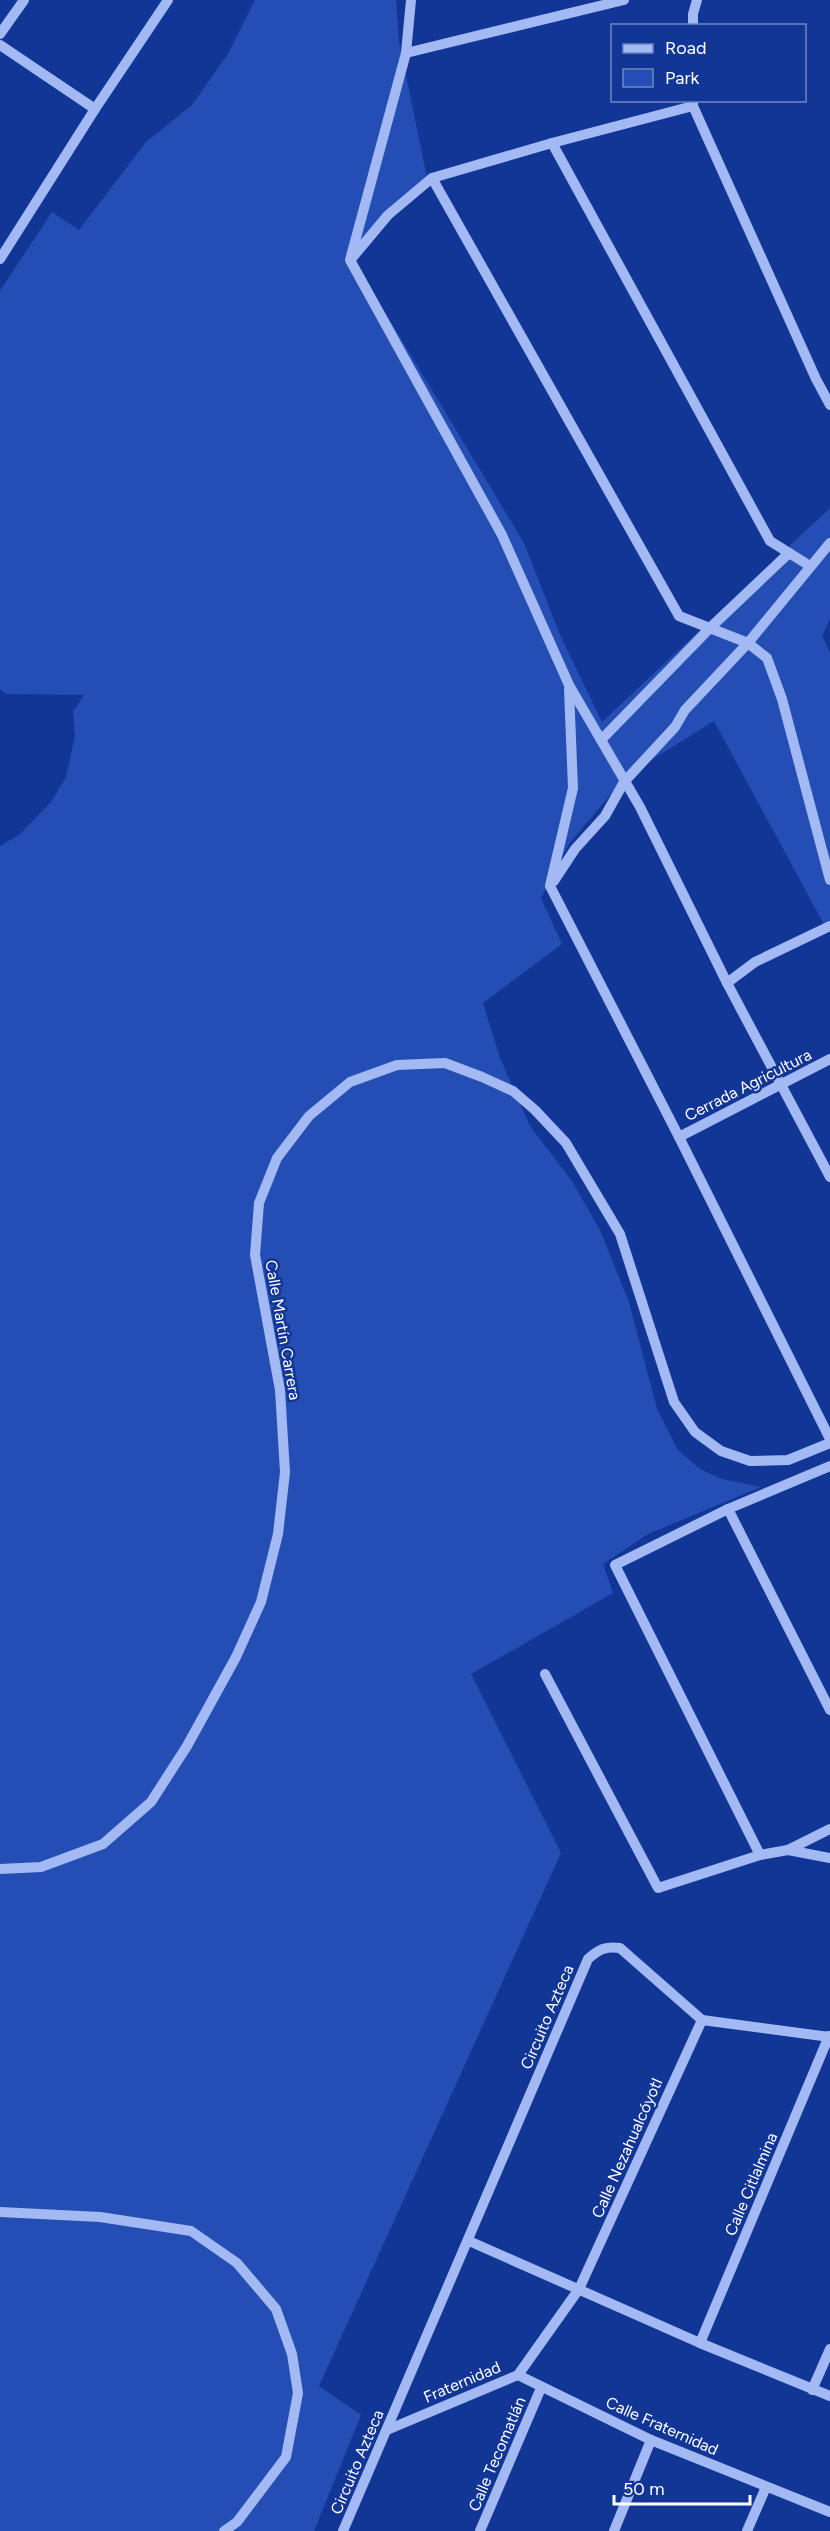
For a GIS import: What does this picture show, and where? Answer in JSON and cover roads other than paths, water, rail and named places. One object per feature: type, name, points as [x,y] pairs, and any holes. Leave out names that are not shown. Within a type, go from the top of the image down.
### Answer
[{"type":"street","points":[[0,34],[24,0]]},
{"type":"street","points":[[0,259],[95,109],[168,0]]},
{"type":"street","points":[[411,0],[406,53],[350,260],[502,535],[569,685],[640,807],[727,983],[830,1177]]},
{"type":"street","points":[[406,53],[624,0]]},
{"type":"street","points":[[693,24],[697,0]]},
{"type":"street","points":[[0,45],[95,109]]},
{"type":"street","points":[[350,260],[388,215],[432,178],[693,103],[816,380],[830,405]]},
{"type":"street","points":[[552,142],[770,541],[810,566]]},
{"type":"street","points":[[432,178],[679,616],[748,643],[767,658],[782,699],[830,880]]},
{"type":"street","points":[[550,886],[575,849],[605,816],[624,782],[675,727],[685,710],[708,684],[748,643],[830,543]]},
{"type":"street","points":[[601,740],[710,628],[789,553]]},
{"type":"street","points":[[569,685],[573,788],[550,886],[680,1137],[830,1441]]},
{"type":"street","points":[[727,983],[755,963],[830,926]]},
{"type":"street","name":"Cerrada Agricultura","points":[[680,1137],[830,1059]]},
{"type":"street","name":"Calle Martín Carrera","points":[[0,1869],[41,1867],[103,1844],[151,1802],[187,1746],[220,1687],[261,1602],[278,1534],[285,1472],[280,1390],[255,1255],[259,1203],[277,1158],[309,1116],[350,1082],[397,1065],[445,1063],[513,1091],[535,1110],[566,1143],[620,1234],[674,1402],[695,1432],[721,1450],[750,1461],[788,1460],[830,1441]]},
{"type":"street","points":[[760,1856],[615,1565],[728,1509],[830,1466]]},
{"type":"street","points":[[728,1509],[830,1710]]},
{"type":"street","points":[[544,1674],[658,1888],[760,1856],[788,1850],[830,1829]]},
{"type":"street","points":[[788,1850],[830,1858]]},
{"type":"street","name":"Circuito Azteca","points":[[344,2531],[588,1959],[598,1950],[610,1947],[620,1948],[702,2020]]},
{"type":"street","points":[[702,2020],[830,2036]]},
{"type":"street","name":"Calle Nezahualcóyotl","points":[[579,2289],[702,2020]]},
{"type":"street","name":"Calle Citlalmina","points":[[700,2343],[830,2036]]},
{"type":"street","points":[[0,2212],[100,2217],[191,2230],[237,2262],[276,2309],[292,2354],[298,2393],[286,2457],[237,2522],[224,2531]]},
{"type":"street","points":[[469,2241],[700,2343],[830,2396]]},
{"type":"street","name":"Fraternidad","points":[[387,2430],[518,2375],[579,2289]]},
{"type":"street","points":[[812,2390],[830,2349]]},
{"type":"street","name":"Calle Fraternidad","points":[[518,2375],[651,2440],[830,2512]]},
{"type":"street","name":"Calle Tecomatlán","points":[[480,2531],[541,2388]]},
{"type":"street","points":[[614,2531],[651,2440]]},
{"type":"street","points":[[747,2531],[766,2487]]}]
